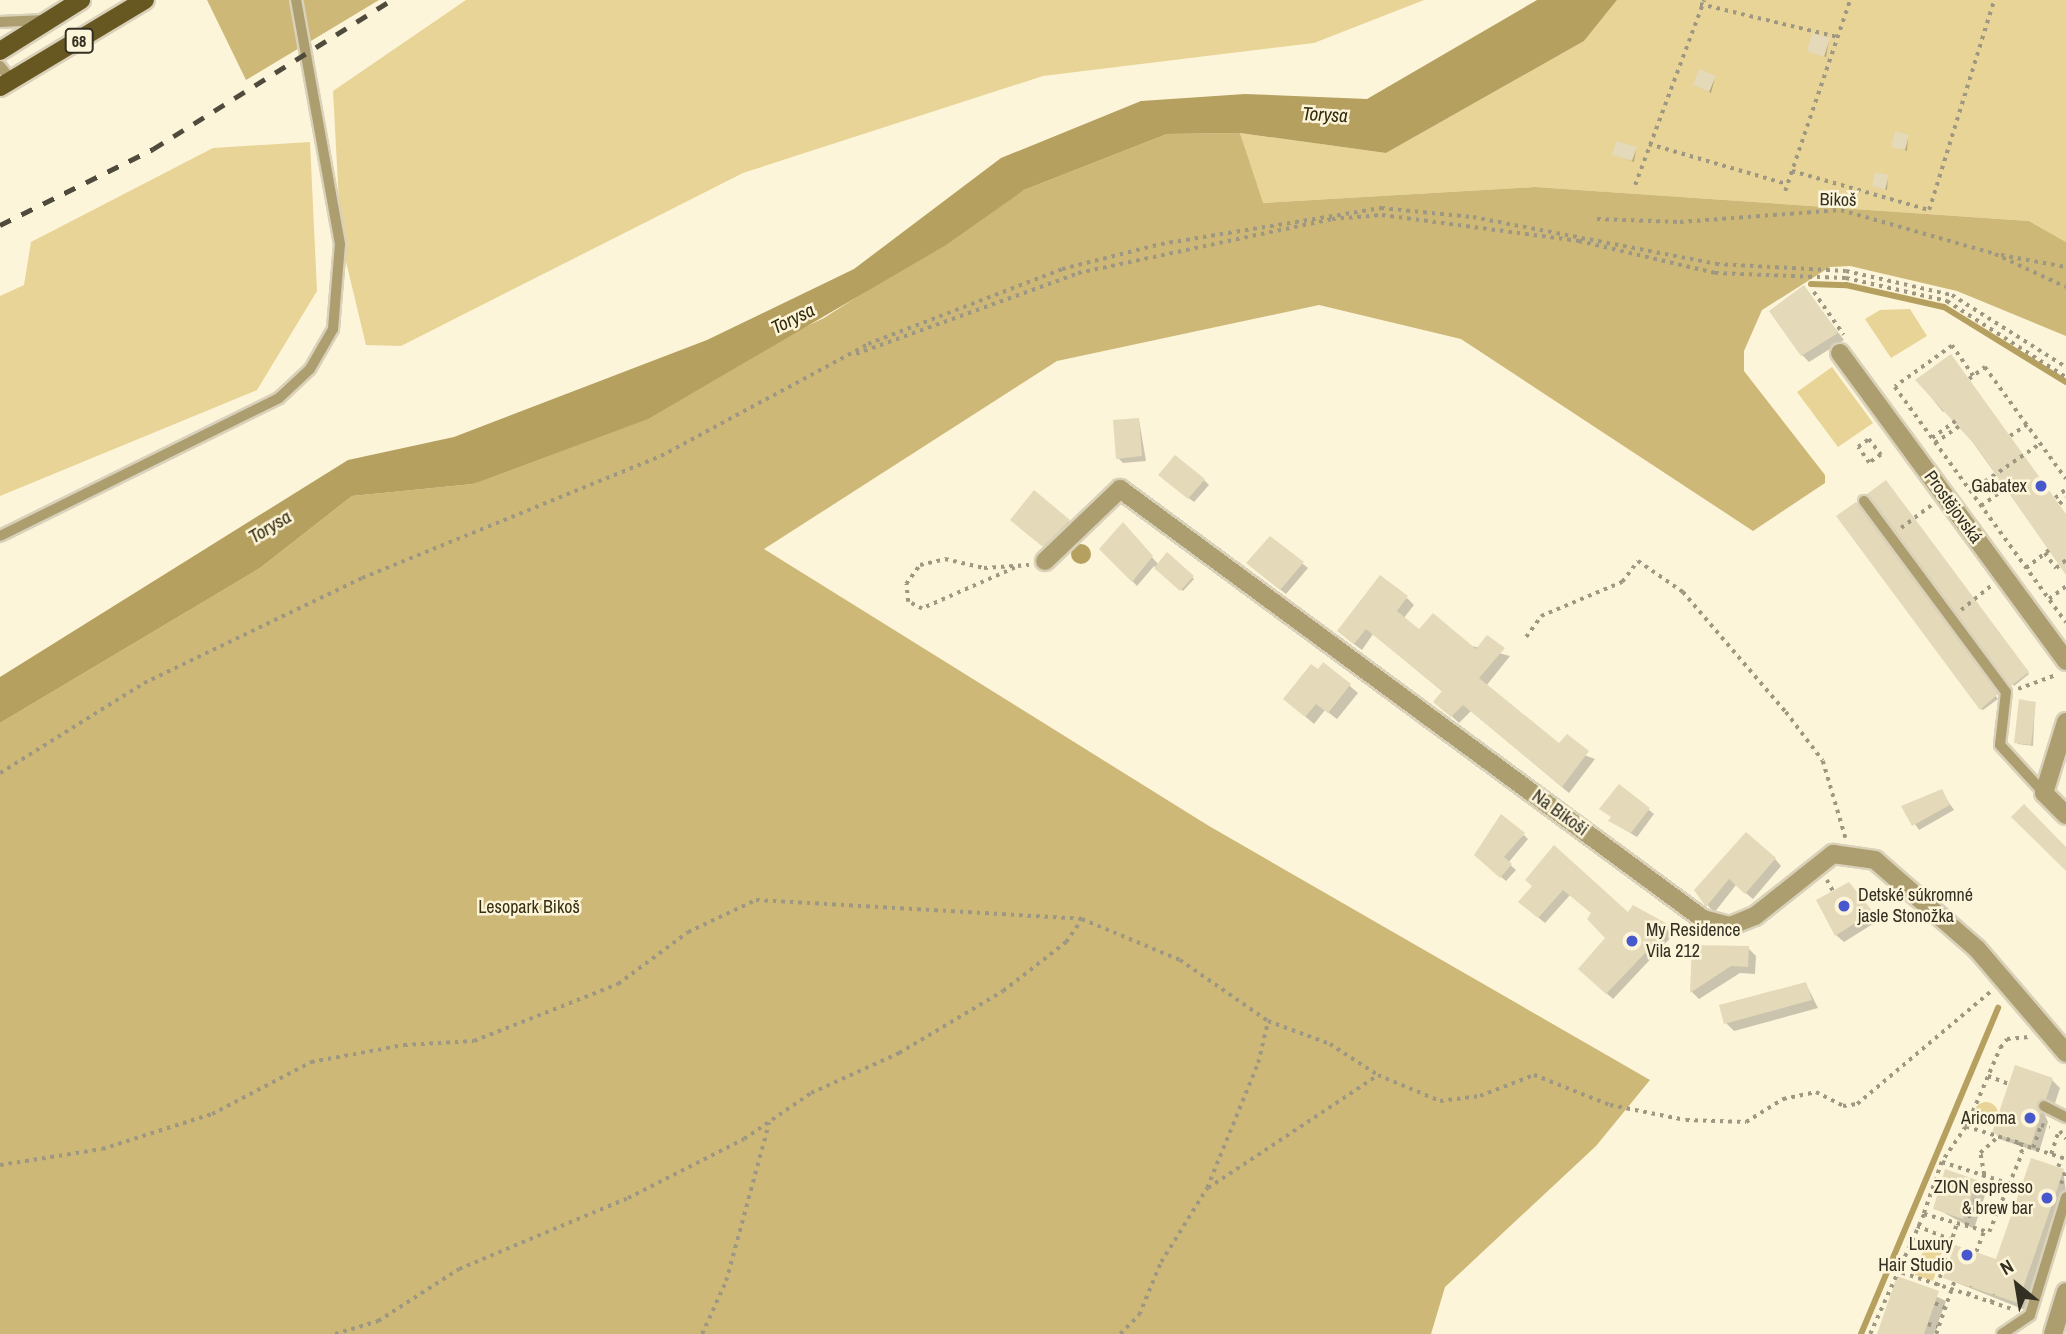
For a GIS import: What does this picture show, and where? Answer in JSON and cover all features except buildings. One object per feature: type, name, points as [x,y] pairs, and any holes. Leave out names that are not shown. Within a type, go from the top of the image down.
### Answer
[{"type":"main road","name":"68","points":[[0,51],[81,0]]},
{"type":"main road","name":"68","points":[[6,84],[145,0]]},
{"type":"street","name":"Prostějovská","points":[[1843,358],[2066,661]]},
{"type":"street","name":"Na Bikoši","points":[[1045,561],[1119,489],[1703,919],[1730,926],[1755,916],[1818,860],[1848,843]]},
{"type":"street","points":[[2066,722],[2045,793],[2066,814]]},
{"type":"street","points":[[1848,843],[1903,880],[2005,981],[2066,1053]]},
{"type":"street","points":[[2053,1334],[2066,1292]]},
{"type":"lane","points":[[0,536],[279,398],[310,369],[332,330],[341,244],[296,0]]},
{"type":"lane","points":[[0,22],[51,19]]},
{"type":"lane","points":[[0,66],[6,84]]},
{"type":"lane","points":[[1864,501],[2006,692],[2000,745],[2045,793]]},
{"type":"lane","points":[[2044,1105],[2066,1117]]},
{"type":"lane","points":[[2002,1334],[2030,1315],[2066,1196]]},
{"type":"path","points":[[1635,185],[1698,4],[1704,0]]},
{"type":"path","points":[[1785,191],[1850,0]]},
{"type":"path","points":[[1792,171],[1929,210],[1994,0]]},
{"type":"path","points":[[1698,4],[1838,37]]},
{"type":"path","points":[[1649,144],[1787,184]]},
{"type":"path","points":[[0,773],[144,682],[362,578],[661,456],[790,382],[1062,269],[1161,244],[1381,208],[1580,233],[1716,264],[1846,271],[1952,295],[2066,367]]},
{"type":"path","name":"Bikoš","points":[[1597,219],[1679,222],[1840,210],[1995,254],[2066,288]]},
{"type":"path","points":[[854,354],[1078,273],[1332,219],[1382,215],[1579,241],[1715,273],[1846,278],[1947,301],[2066,377]]},
{"type":"path","points":[[1995,254],[2066,267]]},
{"type":"path","points":[[1814,292],[1849,342],[1843,358]]},
{"type":"path","points":[[2066,479],[1985,367],[1971,377],[1952,346],[1895,387],[2066,622]]},
{"type":"path","points":[[1932,438],[1955,421]]},
{"type":"path","points":[[2010,436],[2028,424]]},
{"type":"path","points":[[1935,443],[1959,426]]},
{"type":"path","points":[[1869,439],[1881,455],[1870,463],[1858,447],[1869,439]]},
{"type":"path","points":[[1971,491],[2041,443]]},
{"type":"path","points":[[1981,506],[2004,489]]},
{"type":"path","points":[[2055,498],[2066,489]]},
{"type":"path","points":[[2059,504],[2066,498]]},
{"type":"path","points":[[2026,568],[2047,552],[2056,568],[2066,560]]},
{"type":"path","points":[[1015,568],[945,559],[920,565],[906,584],[908,602],[922,609],[1015,568],[1045,561]]},
{"type":"path","points":[[1526,637],[1541,616],[1622,582],[1638,561],[1683,592],[1823,761],[1848,843]]},
{"type":"path","points":[[2049,598],[2066,586]]},
{"type":"path","points":[[2027,687],[2066,671]]},
{"type":"path","points":[[0,1165],[102,1149],[200,1118],[311,1062],[404,1045],[474,1041],[618,984],[688,932],[756,900],[1082,919],[1180,960],[1268,1021],[1330,1044],[1378,1075],[1440,1101],[1480,1096],[1534,1075],[1610,1105],[1686,1120],[1746,1122],[1783,1099],[1816,1092],[1843,1106],[1857,1104],[2005,981]]},
{"type":"path","points":[[335,1334],[378,1321],[459,1269],[628,1198],[770,1121],[1003,990],[1066,942],[1082,919]]},
{"type":"path","points":[[1120,1334],[1139,1315],[1161,1262],[1207,1188],[1258,1063],[1268,1021]]},
{"type":"path","points":[[1870,1334],[1882,1310],[1894,1270],[1923,1213],[1942,1162],[1966,1127],[2007,1039],[2052,1038]]},
{"type":"path","points":[[1207,1188],[1378,1075]]},
{"type":"path","points":[[1988,1076],[2009,1084]]},
{"type":"path","points":[[702,1334],[726,1281],[770,1121]]},
{"type":"path","points":[[2033,1148],[2041,1125]]},
{"type":"path","points":[[1966,1127],[2064,1158],[2058,1167]]},
{"type":"path","points":[[2051,1154],[2059,1130]]},
{"type":"path","points":[[1966,1226],[1969,1210],[1984,1175],[1980,1153],[1998,1137]]},
{"type":"path","points":[[1976,1252],[2006,1181],[2021,1165],[2018,1143]]},
{"type":"path","points":[[1942,1162],[2021,1187]]},
{"type":"path","points":[[1923,1213],[1984,1231]]},
{"type":"path","points":[[1937,1286],[1957,1223]]},
{"type":"path","points":[[1917,1226],[1952,1240]]},
{"type":"path","points":[[1894,1270],[2030,1315]]},
{"type":"path","points":[[1936,1334],[1954,1282]]},
{"type":"path","points":[[1968,1295],[1971,1287]]},
{"type":"path","points":[[1991,1303],[1994,1295]]},
{"type":"path","points":[[1935,1303],[1945,1308]]},
{"type":"path","points":[[1928,1324],[1938,1327]]},
{"type":"shaded area","points":[[466,0],[1424,0],[1314,43],[1043,76],[743,173],[401,346],[366,345],[341,241],[333,91]]},
{"type":"shaded area","points":[[1617,0],[2066,0],[2066,242],[2029,221],[1535,187],[1262,203],[1240,133],[1386,153],[1584,41]]},
{"type":"shaded area","points":[[310,142],[317,291],[257,390],[0,496],[0,296],[24,285],[31,242],[213,148]]},
{"type":"shaded area","points":[[1910,309],[1927,336],[1891,358],[1865,319],[1880,310]]},
{"type":"shaded area","points":[[1832,367],[1873,423],[1838,447],[1797,392]]},
{"type":"shaded area","points":[[1986,1102],[1994,1106],[1998,1114],[1994,1122],[1986,1126],[1978,1122],[1974,1114],[1978,1106]]},
{"type":"shaded area","points":[[1927,1239],[1944,1245],[1933,1281],[1915,1275]]},
{"type":"green space","points":[[207,0],[379,0],[246,80]]},
{"type":"green space","name":"Lesopark Bikoš","points":[[1240,133],[1263,203],[1535,187],[2029,221],[2066,242],[2066,336],[1957,291],[1850,266],[1830,267],[1762,310],[1744,351],[1744,371],[1825,475],[1825,483],[1753,531],[1461,339],[1319,305],[1057,361],[764,549],[1209,826],[1650,1080],[1596,1146],[1445,1287],[1431,1334],[0,1334],[0,723],[260,568],[352,496],[473,484],[824,318],[1024,190],[1167,134]]},
{"type":"water","name":"Torysa","points":[[1537,0],[1617,0],[1584,41],[1386,153],[1240,133],[1167,134],[1024,190],[946,245],[648,419],[473,484],[352,496],[260,568],[0,723],[0,677],[348,460],[454,437],[707,340],[854,269],[1001,158],[1141,101],[1245,94],[1367,99]]},
{"type":"water","points":[[1081,544],[1088,547],[1091,554],[1088,561],[1081,564],[1074,561],[1071,554],[1074,547]]},
{"type":"waterway","points":[[1811,284],[1846,285],[1944,307],[2066,382]]},
{"type":"waterway","points":[[1861,1334],[1998,1008]]},
{"type":"railway","points":[[0,225],[153,149],[391,0]]},
{"type":"place","name":"Gabatex","points":[[2041,486]]},
{"type":"place","name":"Detské súkromné jasle Stonožka","points":[[1844,906]]},
{"type":"place","name":"My Residence Vila 212","points":[[1632,941]]},
{"type":"place","name":"Aricoma","points":[[2030,1118]]},
{"type":"place","name":"ZION espresso & brew bar","points":[[2047,1198]]},
{"type":"place","name":"Luxury Hair Studio","points":[[1967,1255]]}]
